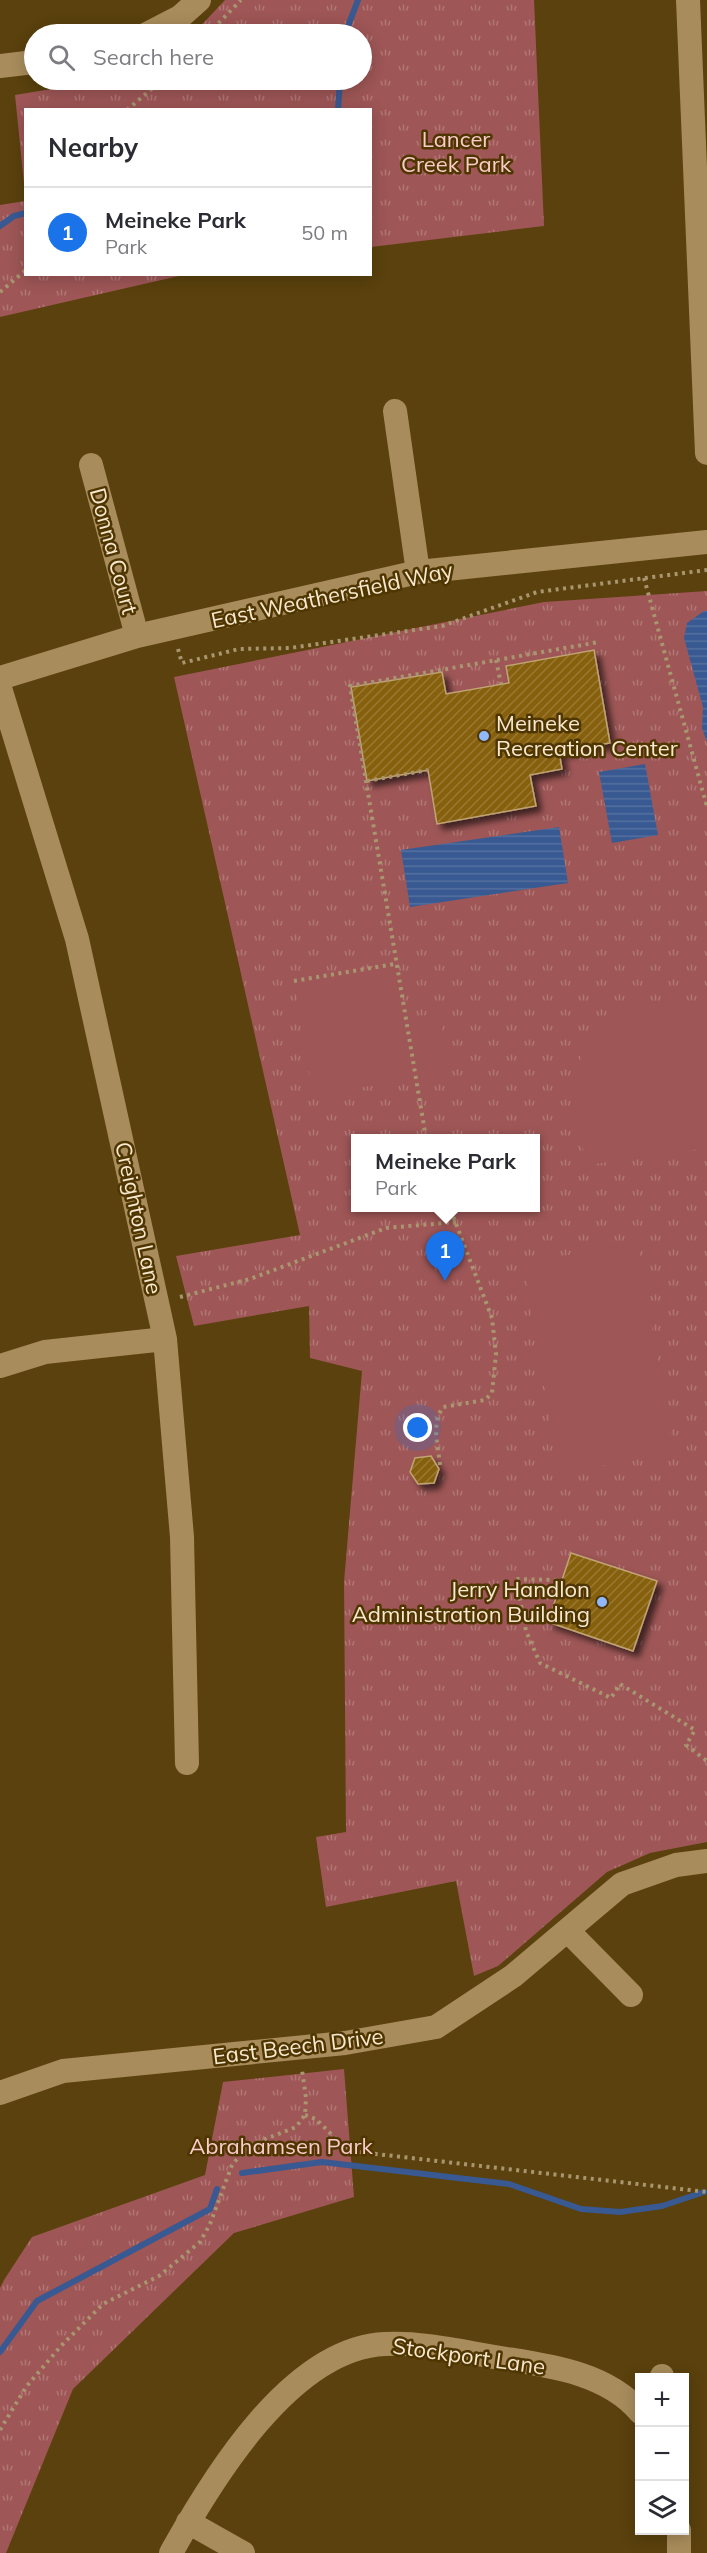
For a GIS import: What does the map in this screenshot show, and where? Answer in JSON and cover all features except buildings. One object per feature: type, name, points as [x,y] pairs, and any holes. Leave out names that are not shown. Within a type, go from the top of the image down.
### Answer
[{"type":"street","points":[[166,24],[180,17],[200,0]]},
{"type":"street","points":[[688,0],[703,213],[707,453]]},
{"type":"street","points":[[0,66],[24,63]]},
{"type":"street","points":[[395,411],[418,573]]},
{"type":"street","name":"Donna Court","points":[[91,465],[138,636]]},
{"type":"street","name":"East Weathersfield Way","points":[[0,678],[138,636],[418,573],[707,542]]},
{"type":"street","name":"Creighton Lane","points":[[0,688],[77,939],[165,1339],[182,1537],[187,1763]]},
{"type":"street","points":[[0,1366],[45,1352],[165,1339]]},
{"type":"street","name":"East Beech Drive","points":[[0,2093],[63,2071],[345,2043],[436,2026],[513,1977],[622,1884],[676,1865],[707,1861]]},
{"type":"street","points":[[568,1931],[632,1995]]},
{"type":"street","name":"Stockport Lane","points":[[171,2553],[219,2471],[300,2379],[324,2363],[350,2351],[383,2344],[416,2345],[547,2366],[580,2373],[635,2406]]},
{"type":"street","points":[[188,2522],[243,2553]]},
{"type":"street","points":[[679,2535],[680,2553]]},
{"type":"path","points":[[218,24],[241,0]]},
{"type":"path","points":[[128,108],[150,90]]},
{"type":"path","points":[[0,292],[24,272]]},
{"type":"path","points":[[171,628],[182,663],[239,649],[290,648],[442,626],[537,592],[707,570]]},
{"type":"path","points":[[644,578],[707,807]]},
{"type":"path","points":[[425,1134],[350,686],[599,642]]},
{"type":"path","points":[[496,660],[501,684]]},
{"type":"path","points":[[367,781],[428,770]]},
{"type":"path","points":[[294,981],[395,964]]},
{"type":"path","points":[[440,1465],[435,1435],[437,1417],[443,1407],[485,1400],[492,1393],[496,1354],[492,1318],[452,1212]]},
{"type":"path","points":[[180,1297],[250,1279],[386,1228],[456,1222]]},
{"type":"path","points":[[557,1580],[516,1579],[526,1631],[540,1663],[611,1698],[620,1684],[695,1730],[686,1745],[707,1761]]},
{"type":"path","points":[[0,2430],[26,2387],[61,2346],[103,2304],[159,2276],[200,2242],[210,2224],[232,2165],[248,2146],[296,2127],[305,2115],[306,2098],[299,2048]]},
{"type":"path","points":[[305,2115],[316,2119],[341,2144],[359,2152],[707,2192]]},
{"type":"green space","name":"Lancer Creek Park","points":[[225,0],[534,0],[544,226],[372,247],[372,108],[24,108],[24,183],[15,95],[45,90],[372,90],[372,24],[202,24]]},
{"type":"green space","points":[[24,201],[24,276],[179,276],[0,317],[0,205]]},
{"type":"green space","points":[[707,591],[707,1842],[650,1853],[607,1872],[498,1966],[474,1976],[456,1881],[326,1907],[316,1837],[346,1832],[344,1582],[362,1371],[310,1358],[309,1306],[194,1326],[176,1256],[300,1235],[174,677],[544,602]]},
{"type":"green space","points":[[395,964],[405,1019],[440,1013],[449,1073],[313,1095],[294,981]]},
{"type":"green space","points":[[707,1001],[707,1148],[587,1165],[571,1096],[587,1033],[652,1002]]},
{"type":"green space","points":[[637,1243],[674,1453],[559,1473],[523,1263]]},
{"type":"green space","points":[[707,1657],[707,1715],[701,1709],[704,1662]]},
{"type":"green space","name":"Abrahamsen Park","points":[[344,2069],[354,2197],[234,2233],[73,2389],[6,2553],[0,2553],[0,2288],[32,2237],[205,2175],[223,2082]]},
{"type":"water","points":[[707,611],[707,742],[702,728],[703,707],[684,638],[687,623]]},
{"type":"water","points":[[645,764],[658,835],[612,843],[599,772]]},
{"type":"water","points":[[559,827],[568,883],[410,907],[401,850]]},
{"type":"waterway","points":[[349,24],[358,0]]},
{"type":"waterway","points":[[338,108],[339,90]]},
{"type":"waterway","points":[[0,226],[14,216],[24,214]]},
{"type":"waterway","points":[[242,2173],[322,2162],[509,2184],[581,2209],[620,2212],[662,2206],[704,2192]]},
{"type":"waterway","points":[[0,2352],[37,2301],[210,2209],[217,2189]]},
{"type":"place","name":"Meineke Recreation Center","points":[[484,736]]},
{"type":"place","name":"Meineke Park","points":[[445,1281]]},
{"type":"place","name":"Jerry Handlon Administration Building","points":[[602,1602]]}]
